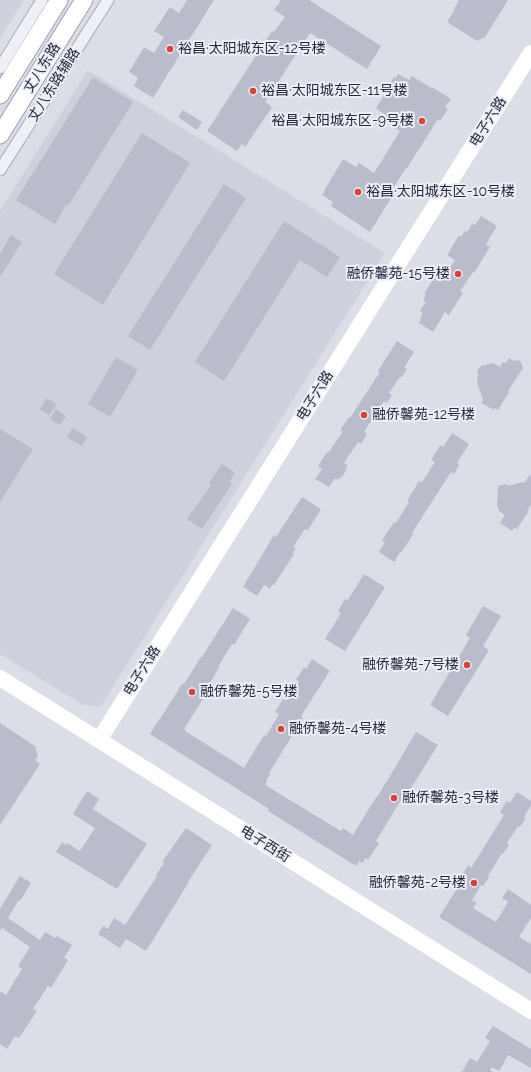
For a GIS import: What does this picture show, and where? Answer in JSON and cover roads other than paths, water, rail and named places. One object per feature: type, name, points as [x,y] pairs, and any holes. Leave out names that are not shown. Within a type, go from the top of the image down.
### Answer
[{"type":"main road","name":"丈八东路","points":[[0,95],[59,0]]},
{"type":"main road","name":"丈八东路","points":[[0,135],[84,0]]},
{"type":"street","points":[[0,68],[42,0]]},
{"type":"street","name":"丈八东路辅路","points":[[0,170],[108,0]]},
{"type":"street","name":"电子六路","points":[[99,740],[531,53]]},
{"type":"street","name":"电子西街","points":[[0,678],[531,1011]]},
{"type":"place","name":"裕昌·太阳城东区-12号楼","points":[[170,49]]},
{"type":"place","name":"裕昌·太阳城东区-11号楼","points":[[253,91]]},
{"type":"place","name":"裕昌·太阳城东区-9号楼","points":[[422,121]]},
{"type":"place","name":"裕昌·太阳城东区-10号楼","points":[[358,192]]},
{"type":"place","name":"融侨馨苑-15号楼","points":[[458,274]]},
{"type":"place","name":"融侨馨苑-12号楼","points":[[364,415]]},
{"type":"place","name":"融侨馨苑-7号楼","points":[[467,665]]},
{"type":"place","name":"融侨馨苑-5号楼","points":[[192,692]]},
{"type":"place","name":"融侨馨苑-4号楼","points":[[281,729]]},
{"type":"place","name":"融侨馨苑-3号楼","points":[[394,798]]},
{"type":"place","name":"融侨馨苑-2号楼","points":[[474,883]]}]
